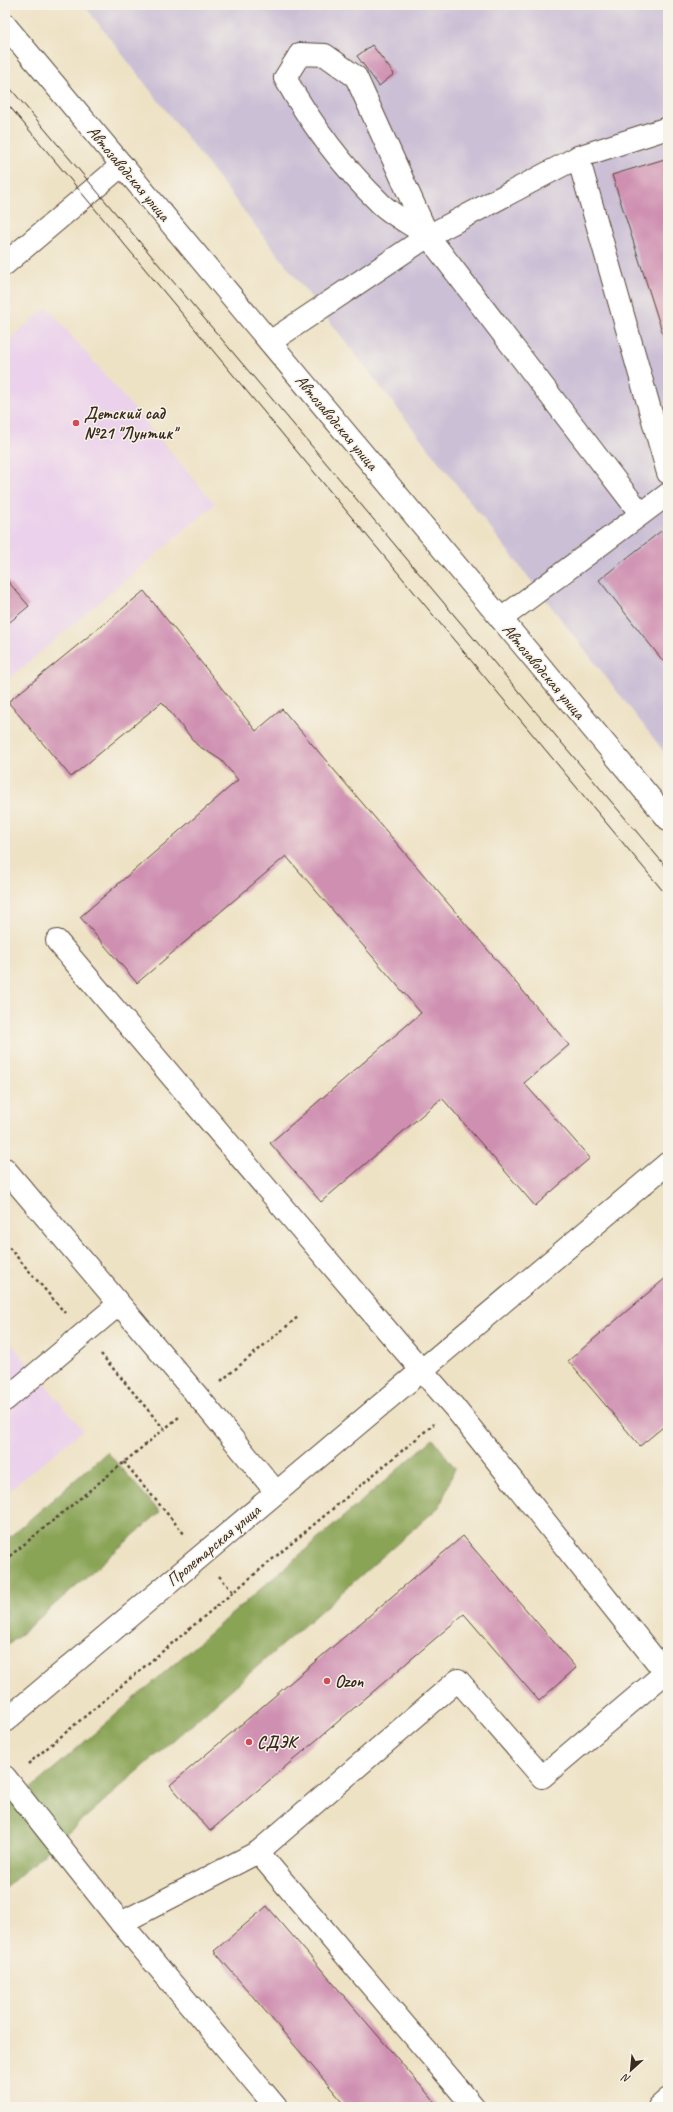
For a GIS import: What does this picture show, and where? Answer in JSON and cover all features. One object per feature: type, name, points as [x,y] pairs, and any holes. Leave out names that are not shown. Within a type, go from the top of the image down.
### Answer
[{"type":"main road","name":"Автозаводская улица","points":[[5,25],[668,819]]},
{"type":"main road","points":[[428,236],[381,204],[342,159],[297,99],[285,78],[300,54],[325,55],[356,77],[428,236],[641,514]]},
{"type":"main road","points":[[270,342],[428,236],[578,157],[668,128]]},
{"type":"main road","points":[[578,157],[668,473]]},
{"type":"main road","points":[[5,264],[122,165]]},
{"type":"main road","points":[[501,619],[668,494]]},
{"type":"main road","points":[[57,941],[397,1342],[454,1407],[666,1674],[542,1778],[458,1680],[258,1852],[121,1923]]},
{"type":"main road","name":"Пролетарская улица","points":[[5,1721],[668,1163]]},
{"type":"main road","points":[[5,1168],[200,1399],[276,1492]]},
{"type":"main road","points":[[5,1400],[120,1304]]},
{"type":"main road","points":[[7,1779],[121,1923],[276,2107]]},
{"type":"main road","points":[[258,1852],[474,2107]]},
{"type":"main road","points":[[659,2107],[668,2099]]},
{"type":"path","points":[[5,1560],[299,1316]]},
{"type":"path","points":[[7,1779],[454,1407]]},
{"type":"path","points":[[124,1462],[233,1592]]},
{"type":"shaded area","points":[[84,5],[668,5],[668,757]]},
{"type":"shaded area","name":"Детский сад №21 \"Лунтик\"","points":[[47,307],[215,504],[5,682],[5,343]]},
{"type":"shaded area","points":[[5,1336],[83,1430],[5,1494]]},
{"type":"green space","points":[[433,1439],[455,1468],[440,1506],[5,1888],[5,1811]]},
{"type":"green space","points":[[107,1452],[160,1512],[5,1648],[5,1541]]},
{"type":"building","points":[[372,45],[394,74],[379,86],[357,56]]},
{"type":"building","points":[[668,158],[668,350],[612,175]]},
{"type":"building","points":[[661,531],[668,541],[668,657],[663,661],[599,580]]},
{"type":"building","points":[[5,578],[29,606],[5,626]]},
{"type":"building","points":[[144,591],[256,731],[282,709],[569,1045],[524,1083],[590,1158],[535,1206],[442,1098],[321,1202],[270,1143],[421,1013],[286,856],[137,983],[80,917],[238,780],[221,760],[197,745],[162,702],[71,777],[8,702]]},
{"type":"building","points":[[668,1276],[668,1423],[640,1446],[568,1361]]},
{"type":"building","points":[[463,1536],[576,1668],[539,1701],[464,1614],[210,1831],[170,1785]]},
{"type":"building","points":[[267,1906],[439,2107],[347,2107],[214,1951]]},
{"type":"tram line","points":[[5,82],[668,869]]},
{"type":"tram line","points":[[5,101],[668,897]]},
{"type":"place","name":"Детский сад №21 \"Лунтик\"","points":[[76,423]]},
{"type":"place","name":"Ozon","points":[[327,1681]]},
{"type":"place","name":"СДЭК","points":[[249,1742]]}]
